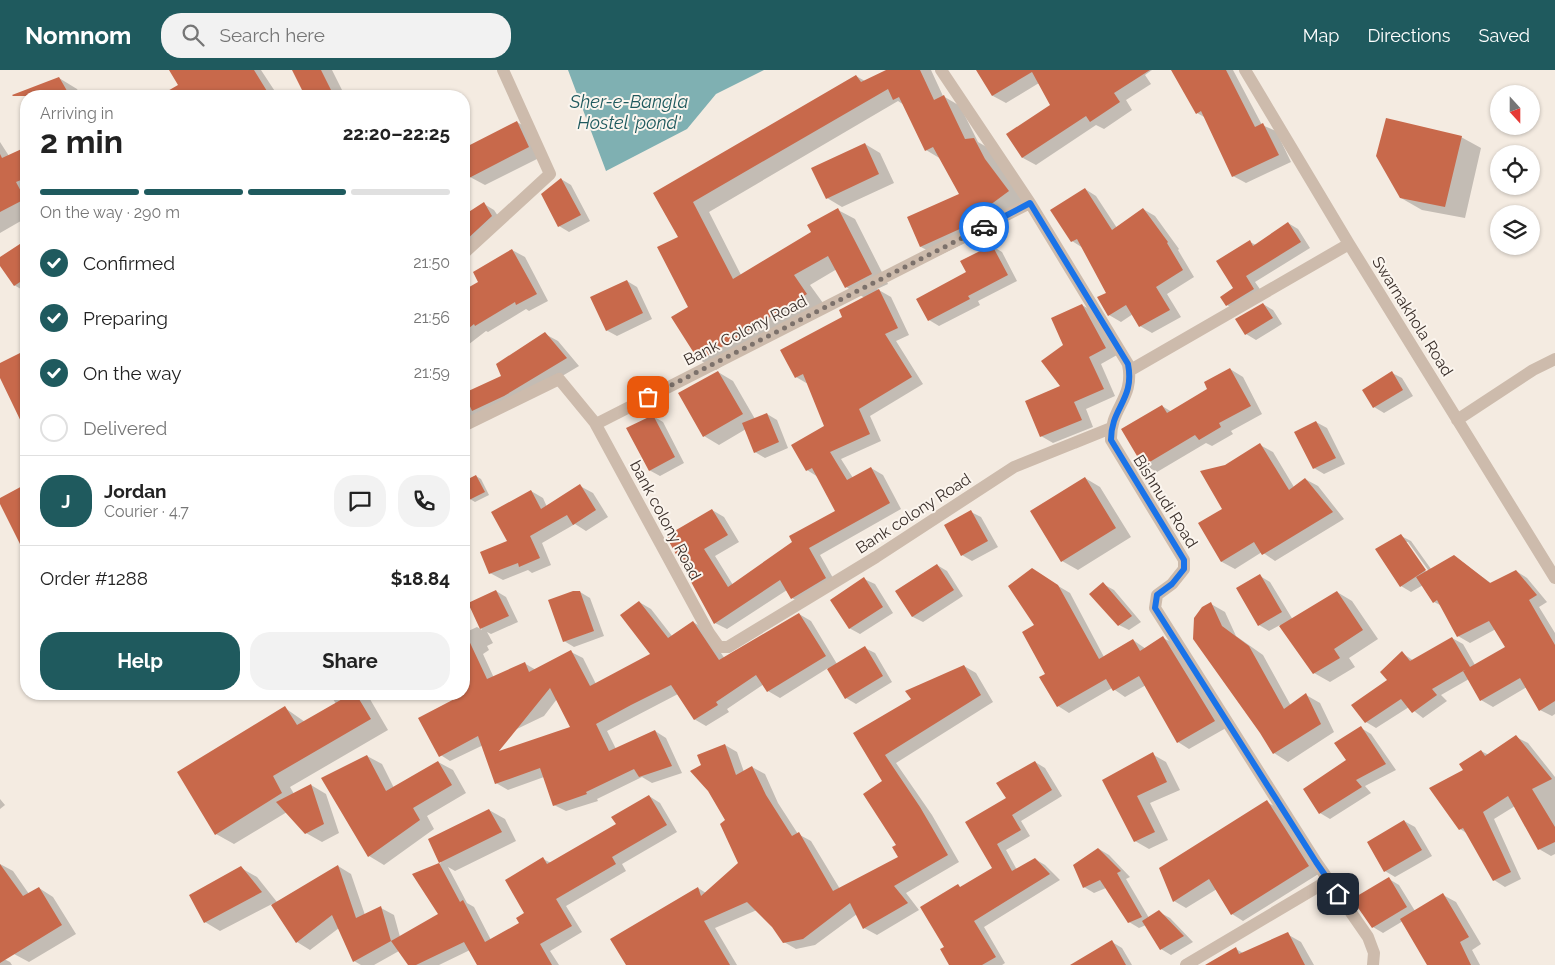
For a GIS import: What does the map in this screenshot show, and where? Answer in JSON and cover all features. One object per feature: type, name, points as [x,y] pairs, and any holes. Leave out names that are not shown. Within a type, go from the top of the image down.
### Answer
[{"type":"street","points":[[470,247],[550,174],[503,70]]},
{"type":"street","points":[[940,70],[1030,203],[1128,364],[1130,385],[1126,397],[1114,416],[1111,428],[1074,443]]},
{"type":"street","name":"Swarnakhola Road","points":[[1245,70],[1349,244],[1555,578]]},
{"type":"street","name":"Bank Colony Road","points":[[595,422],[1030,203]]},
{"type":"street","points":[[1129,371],[1349,244]]},
{"type":"street","points":[[1457,420],[1533,370],[1555,359]]},
{"type":"street","points":[[470,422],[559,378],[595,422]]},
{"type":"street","name":"bank colony Road","points":[[595,422],[709,633]]},
{"type":"street","name":"Bank colony Road","points":[[709,633],[720,647],[728,647],[876,557],[1014,467],[1111,428]]},
{"type":"street","name":"Bishnudi Road","points":[[1111,428],[1114,447],[1184,560],[1184,569],[1172,584],[1157,595],[1155,608],[1329,880],[1368,937],[1374,953],[1374,965]]},
{"type":"street","points":[[1186,965],[1329,880]]},
{"type":"water","name":"Sher-e-Bangla Hostel 'pond'","points":[[568,70],[764,70],[716,94],[687,129],[606,171]]},
{"type":"building","points":[[169,70],[254,70],[266,90],[169,90],[178,85]]},
{"type":"building","points":[[292,70],[321,70],[331,90],[302,90]]},
{"type":"building","points":[[886,70],[920,70],[934,100],[944,95],[965,139],[974,138],[985,159],[1009,191],[971,219],[973,223],[920,247],[907,217],[959,194],[933,147],[925,151],[899,97],[893,100],[888,89],[693,202],[733,279],[811,232],[807,225],[838,208],[872,274],[845,288],[828,256],[794,275],[807,294],[699,361],[671,317],[688,307],[657,247],[678,237],[653,193],[856,75],[861,82]]},
{"type":"building","points":[[976,70],[1150,70],[1114,93],[1120,102],[1090,122],[1086,116],[1022,158],[1006,134],[1050,105],[1032,72],[992,96]]},
{"type":"building","points":[[1171,70],[1226,70],[1255,127],[1263,123],[1279,155],[1232,177],[1201,111],[1196,114]]},
{"type":"building","points":[[59,77],[67,90],[25,90]]},
{"type":"building","points":[[20,92],[20,96],[12,95]]},
{"type":"building","points":[[1386,118],[1462,136],[1445,207],[1400,198],[1376,156]]},
{"type":"building","points":[[517,121],[529,147],[470,177],[470,145]]},
{"type":"building","points":[[865,143],[879,174],[826,199],[811,168]]},
{"type":"building","points":[[20,150],[20,180],[16,182],[20,190],[20,202],[0,212],[0,154],[2,158]]},
{"type":"building","points":[[561,178],[581,215],[558,227],[541,194]]},
{"type":"building","points":[[1085,188],[1112,230],[1143,208],[1168,242],[1183,270],[1156,287],[1170,310],[1139,327],[1126,305],[1108,316],[1097,297],[1106,293],[1077,239],[1071,242],[1050,210]]},
{"type":"building","points":[[484,202],[492,216],[470,236],[470,211]]},
{"type":"building","points":[[1288,222],[1301,242],[1246,276],[1254,289],[1226,306],[1220,297],[1233,288],[1216,261],[1250,240],[1253,246]]},
{"type":"building","points":[[20,244],[20,282],[14,286],[0,266],[0,257]]},
{"type":"building","points":[[992,245],[1008,275],[968,296],[970,299],[928,321],[916,299],[966,272],[960,261]]},
{"type":"building","points":[[512,249],[537,294],[516,305],[515,302],[470,327],[470,287],[478,282],[473,272]]},
{"type":"building","points":[[627,280],[643,313],[606,331],[590,297]]},
{"type":"building","points":[[879,289],[898,328],[885,334],[912,377],[859,409],[870,434],[830,452],[847,480],[871,467],[890,503],[809,548],[826,578],[791,599],[780,580],[714,624],[666,536],[712,509],[728,535],[704,549],[728,587],[792,542],[789,536],[835,511],[812,468],[806,471],[791,445],[824,426],[803,374],[795,378],[780,350],[842,317],[839,310]]},
{"type":"building","points":[[1263,303],[1273,318],[1245,335],[1235,319]]},
{"type":"building","points":[[1082,304],[1106,348],[1089,357],[1104,389],[1074,402],[1082,420],[1040,437],[1025,401],[1060,386],[1041,361],[1063,345],[1051,318]]},
{"type":"building","points":[[545,332],[567,358],[504,396],[472,411],[470,406],[470,390],[501,376],[496,364]]},
{"type":"building","points":[[20,353],[20,420],[0,378],[0,363]]},
{"type":"building","points":[[1230,368],[1251,406],[1219,423],[1221,427],[1199,440],[1195,435],[1143,466],[1121,429],[1162,405],[1167,413],[1207,389],[1204,382]]},
{"type":"building","points":[[718,371],[743,414],[703,437],[678,393]]},
{"type":"building","points":[[1392,371],[1403,390],[1373,408],[1362,390]]},
{"type":"building","points":[[767,413],[779,442],[754,453],[742,423]]},
{"type":"building","points":[[653,415],[675,457],[649,471],[626,428]]},
{"type":"building","points":[[1316,421],[1336,458],[1313,469],[1294,432]]},
{"type":"building","points":[[1260,443],[1289,490],[1305,478],[1333,512],[1262,555],[1254,542],[1221,562],[1198,523],[1222,509],[1200,471],[1225,465]]},
{"type":"building","points":[[476,475],[485,492],[470,500],[470,478]]},
{"type":"building","points":[[1085,477],[1116,528],[1061,562],[1030,511]]},
{"type":"building","points":[[580,484],[596,510],[573,525],[567,515],[530,536],[540,558],[519,567],[518,563],[489,574],[480,552],[507,541],[491,512],[531,490],[541,509]]},
{"type":"building","points":[[20,487],[20,544],[0,504],[0,498]]},
{"type":"building","points":[[971,510],[988,541],[961,556],[944,525]]},
{"type":"building","points":[[1401,534],[1426,570],[1400,587],[1375,549]]},
{"type":"building","points":[[1454,555],[1490,583],[1516,570],[1537,595],[1529,600],[1555,645],[1555,701],[1539,711],[1520,678],[1480,701],[1463,671],[1505,647],[1489,621],[1457,637],[1437,600],[1433,603],[1416,577]]},
{"type":"building","points":[[937,564],[954,590],[912,617],[895,591]]},
{"type":"building","points":[[1032,568],[1058,585],[1099,659],[1133,639],[1140,651],[1163,636],[1215,721],[1177,743],[1139,676],[1113,691],[1106,679],[1057,707],[1039,677],[1045,674],[1022,632],[1034,625],[1008,586]]},
{"type":"building","points":[[1260,574],[1282,612],[1258,626],[1236,588]]},
{"type":"building","points":[[864,577],[883,607],[849,629],[830,600]]},
{"type":"building","points":[[1103,582],[1132,616],[1118,626],[1089,594]]},
{"type":"building","points":[[496,590],[509,616],[480,629],[470,607],[470,602]]},
{"type":"building","points":[[573,591],[580,591],[594,631],[563,642],[548,600]]},
{"type":"building","points":[[1337,591],[1363,630],[1334,649],[1340,658],[1313,674],[1279,626]]},
{"type":"building","points":[[639,601],[668,638],[693,621],[719,660],[799,613],[826,656],[767,692],[756,675],[716,702],[718,705],[694,720],[671,685],[596,724],[609,751],[655,730],[672,766],[639,777],[634,769],[586,792],[587,794],[553,806],[540,768],[495,784],[478,736],[439,757],[418,718],[452,700],[470,700],[470,643],[487,679],[525,662],[529,672],[571,650],[590,686],[650,654],[620,615]],"holes":[[[550,688],[570,727],[499,751]]]},
{"type":"building","points":[[1211,602],[1222,626],[1249,646],[1284,709],[1306,693],[1321,724],[1273,754],[1193,639],[1194,618],[1202,607]]},
{"type":"building","points":[[1452,637],[1470,667],[1432,689],[1437,695],[1412,713],[1401,699],[1365,723],[1351,705],[1387,680],[1380,672],[1402,651],[1410,661]]},
{"type":"building","points":[[865,646],[883,676],[845,699],[827,669]]},
{"type":"building","points":[[964,665],[981,695],[885,755],[920,807],[948,855],[894,886],[908,903],[863,929],[850,903],[803,939],[783,943],[772,927],[747,902],[704,921],[730,965],[626,965],[610,939],[698,887],[701,896],[738,863],[720,824],[725,820],[708,791],[690,771],[701,765],[697,755],[725,744],[736,775],[752,766],[766,795],[792,836],[799,832],[833,891],[898,857],[892,847],[896,845],[863,794],[882,781],[853,733],[911,699],[905,691]]},
{"type":"building","points":[[341,700],[360,700],[371,719],[273,776],[282,793],[215,835],[177,772],[285,706],[297,725]]},
{"type":"building","points":[[1361,726],[1386,764],[1356,780],[1362,787],[1319,814],[1303,789],[1346,760],[1334,743]]},
{"type":"building","points":[[1516,735],[1552,779],[1532,789],[1555,827],[1555,842],[1538,850],[1508,796],[1483,812],[1511,872],[1493,881],[1463,828],[1459,830],[1429,788],[1463,770],[1459,764],[1481,750],[1485,756]]},
{"type":"building","points":[[1153,752],[1167,782],[1137,796],[1155,832],[1134,842],[1102,780]]},
{"type":"building","points":[[367,755],[386,791],[438,761],[452,785],[413,808],[420,820],[368,857],[321,778]]},
{"type":"building","points":[[1035,761],[1052,790],[1012,815],[1021,830],[997,844],[1012,871],[1035,858],[1050,874],[974,921],[996,957],[982,965],[949,965],[940,949],[944,947],[920,907],[958,884],[960,887],[992,868],[965,822],[1006,798],[996,783]]},
{"type":"building","points":[[311,784],[324,824],[305,834],[276,802]]},
{"type":"building","points":[[649,795],[667,825],[612,857],[616,864],[556,899],[572,926],[540,944],[552,965],[477,965],[464,942],[416,965],[408,965],[391,941],[438,914],[412,874],[439,863],[460,902],[463,900],[485,942],[519,923],[516,918],[524,913],[505,880],[543,857],[547,864],[616,824],[611,817]]},
{"type":"building","points":[[1267,800],[1309,866],[1231,915],[1209,879],[1173,902],[1159,868]]},
{"type":"building","points":[[489,809],[502,832],[439,863],[428,839]]},
{"type":"building","points":[[1404,820],[1422,850],[1384,872],[1367,842]]},
{"type":"building","points":[[1098,848],[1121,871],[1117,873],[1142,917],[1128,923],[1100,880],[1083,888],[1073,865]]},
{"type":"building","points":[[0,864],[23,896],[39,887],[62,925],[0,963]]},
{"type":"building","points":[[338,865],[356,918],[381,906],[391,941],[353,962],[332,915],[296,943],[271,905]]},
{"type":"building","points":[[241,866],[262,892],[204,923],[189,895]]},
{"type":"building","points":[[1389,877],[1407,907],[1372,928],[1352,899]]},
{"type":"building","points":[[1443,893],[1469,937],[1460,942],[1471,965],[1427,965],[1400,919]]},
{"type":"building","points":[[1159,910],[1184,936],[1160,950],[1142,921]]},
{"type":"building","points":[[1288,932],[1305,965],[1205,965],[1236,947],[1239,954]]},
{"type":"building","points":[[1112,940],[1126,965],[1070,965]]},
{"type":"way so far","points":[[648,397],[984,227]]},
{"type":"route","points":[[984,227],[1030,203],[1128,364],[1130,385],[1126,397],[1114,416],[1111,426],[1111,440],[1184,560],[1184,569],[1172,584],[1157,595],[1155,608],[1338,894]]}]
